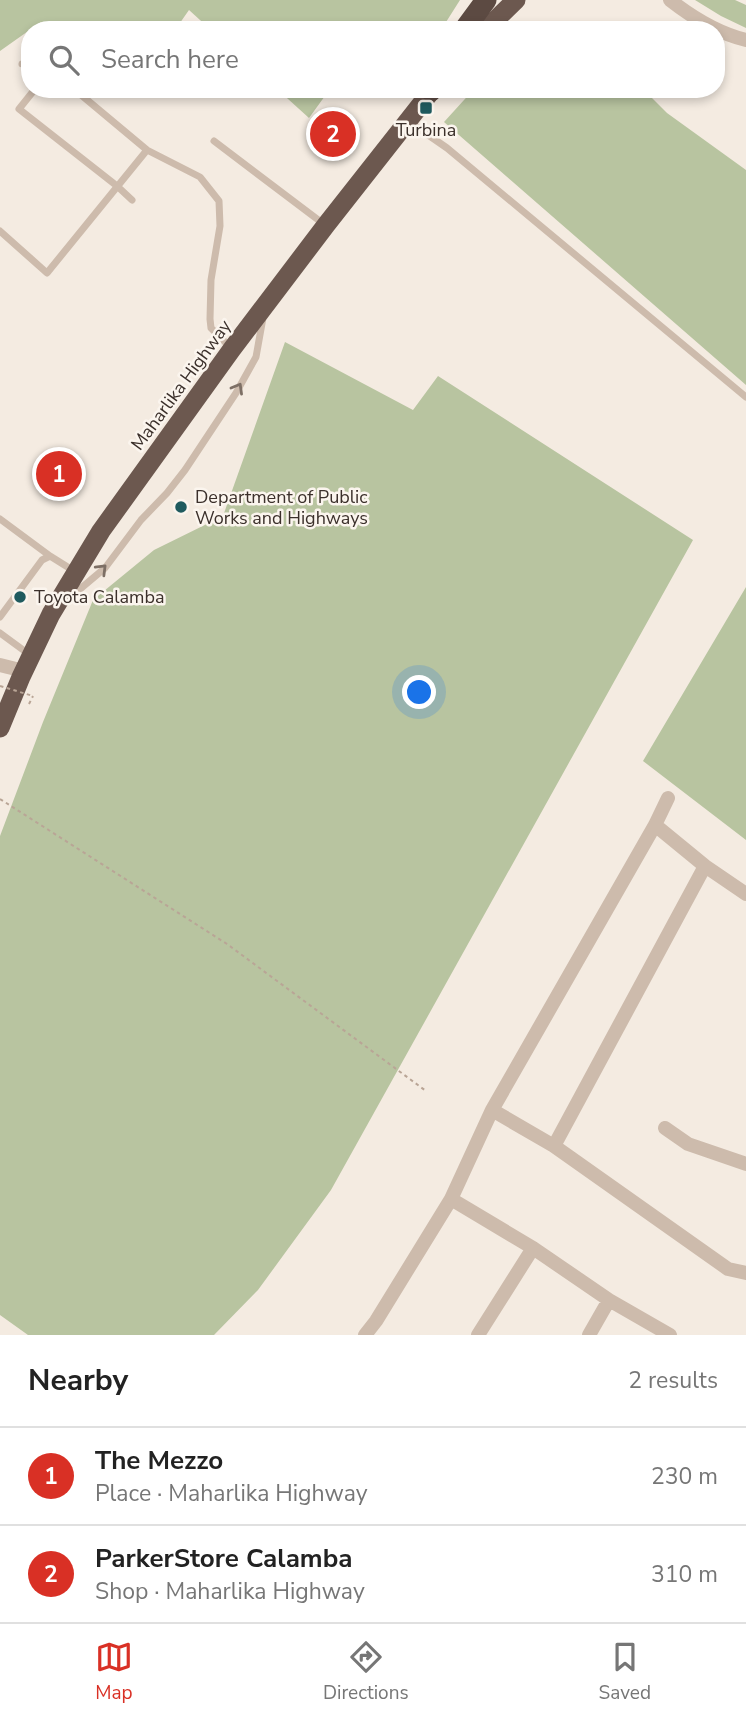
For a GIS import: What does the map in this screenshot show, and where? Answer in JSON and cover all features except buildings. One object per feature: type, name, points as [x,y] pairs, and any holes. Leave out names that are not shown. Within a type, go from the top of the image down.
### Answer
[{"type":"highway","points":[[471,21],[486,0]]},
{"type":"highway","points":[[494,21],[516,0]]},
{"type":"highway","name":"Maharlika Highway","points":[[0,728],[51,614],[115,511],[232,349],[425,98]]},
{"type":"street","points":[[670,0],[699,21]]},
{"type":"street","points":[[725,34],[746,40]]},
{"type":"street","points":[[0,665],[27,663]]},
{"type":"street","points":[[365,1335],[452,1199],[492,1110],[668,798]]},
{"type":"street","points":[[655,825],[705,866],[746,894]]},
{"type":"street","points":[[554,1146],[705,866]]},
{"type":"street","points":[[492,1110],[554,1146],[727,1269],[746,1273]]},
{"type":"street","points":[[665,1128],[688,1144],[746,1164]]},
{"type":"street","points":[[452,1199],[533,1248],[609,1300],[670,1335]]},
{"type":"street","points":[[478,1335],[533,1248]]},
{"type":"street","points":[[589,1335],[609,1300]]},
{"type":"lane","points":[[28,98],[19,109],[132,200]]},
{"type":"lane","points":[[85,98],[147,150],[200,177],[219,201],[220,226],[211,281],[210,319],[211,328],[232,349]]},
{"type":"lane","points":[[407,120],[447,148],[746,397]]},
{"type":"lane","points":[[214,141],[326,225]]},
{"type":"lane","points":[[0,232],[47,273],[147,150]]},
{"type":"lane","points":[[51,614],[105,568],[141,520],[185,470],[256,357],[265,306]]},
{"type":"lane","points":[[0,519],[75,572]]},
{"type":"lane","points":[[0,617],[42,560],[50,556]]},
{"type":"lane","points":[[0,633],[27,663]]},
{"type":"path","points":[[0,686],[33,696],[29,704]]},
{"type":"path","points":[[0,799],[227,944],[426,1091]]},
{"type":"green space","points":[[0,0],[460,0],[447,21],[201,21],[189,10],[181,21],[21,21],[21,36],[0,51]]},
{"type":"green space","points":[[695,0],[735,0],[746,5],[746,28],[721,16]]},
{"type":"green space","points":[[287,98],[323,98],[309,118]]},
{"type":"green space","points":[[466,98],[652,98],[667,113],[746,170],[746,385],[444,122]]},
{"type":"green space","points":[[285,342],[413,410],[438,376],[693,540],[331,1190],[258,1290],[214,1335],[28,1335],[0,1315],[0,836],[93,600],[154,550],[223,516]]},
{"type":"green space","points":[[746,587],[746,840],[643,761]]},
{"type":"place","name":"Turbina","points":[[426,108]]},
{"type":"place","name":"ParkerStore Calamba","points":[[333,134]]},
{"type":"place","name":"The Mezzo","points":[[59,474]]},
{"type":"place","name":"Department of Public Works and Highways","points":[[181,507]]},
{"type":"place","name":"Toyota Calamba","points":[[20,597]]}]
